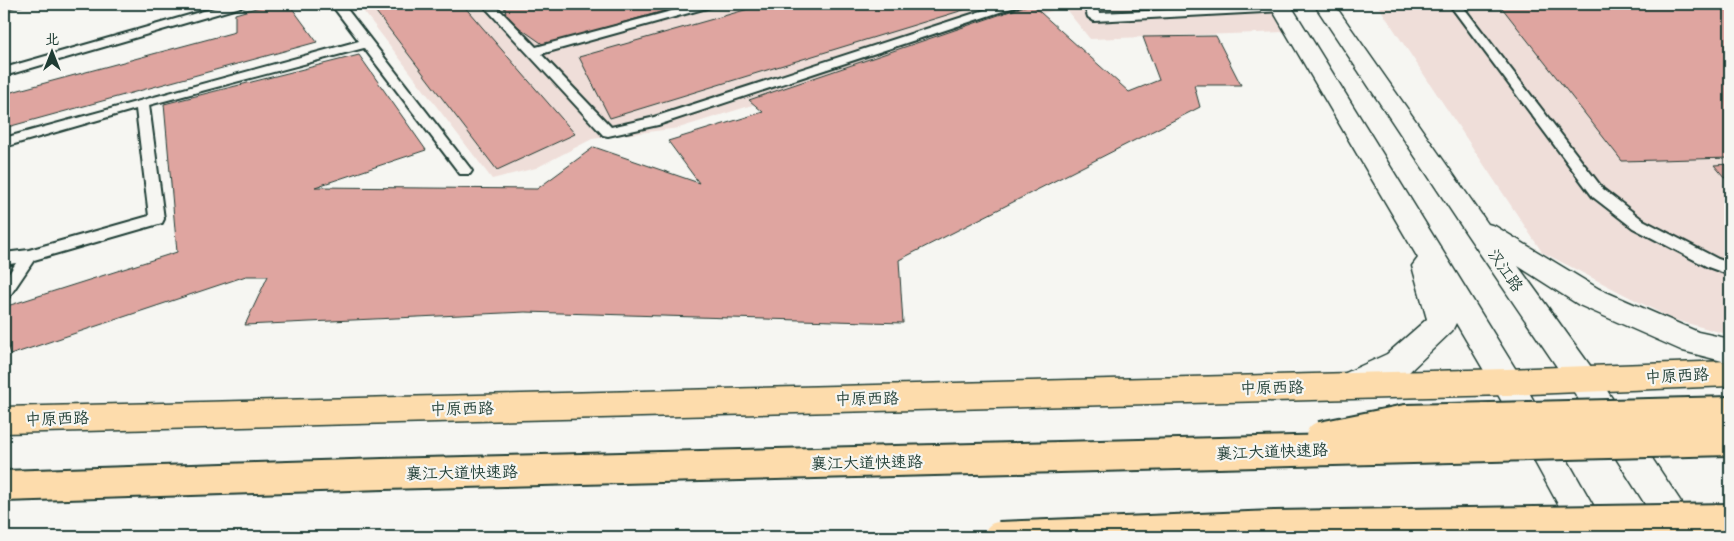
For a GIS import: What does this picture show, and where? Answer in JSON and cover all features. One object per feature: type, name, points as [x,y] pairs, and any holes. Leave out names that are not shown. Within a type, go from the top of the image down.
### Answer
[{"type":"main road","name":"汉江路","points":[[1324,4],[1475,226],[1583,380],[1685,537]]},
{"type":"main road","points":[[1281,6],[1416,233],[1508,382],[1594,537]]},
{"type":"main road","points":[[1475,226],[1589,297],[1693,343],[1730,350]]},
{"type":"main road","points":[[1350,385],[1398,363],[1442,323],[1416,233]]},
{"type":"main road","name":"中原西路","points":[[4,420],[1583,380],[1730,373]]},
{"type":"main road","points":[[1249,452],[1406,420],[1730,412]]},
{"type":"main road","name":"襄江大道快速路","points":[[4,486],[1730,440]]},
{"type":"main road","points":[[999,537],[1284,526],[1730,519]]},
{"type":"lane","points":[[4,72],[226,6],[240,4]]},
{"type":"lane","points":[[337,4],[465,171]]},
{"type":"lane","points":[[488,4],[608,132],[653,122],[1014,4]]},
{"type":"lane","points":[[533,52],[710,4]]},
{"type":"lane","points":[[1090,4],[1094,17],[1281,6]]},
{"type":"lane","points":[[1455,4],[1598,193],[1638,224],[1713,263],[1730,269]]},
{"type":"lane","points":[[4,142],[367,43]]},
{"type":"lane","points":[[4,259],[29,256],[157,219],[142,103]]},
{"type":"lane","points":[[4,293],[29,256]]},
{"type":"shaded area","points":[[358,4],[1268,4],[1284,32],[1090,39],[1064,7],[679,128],[592,139],[536,168],[492,179]]},
{"type":"shaded area","points":[[1377,4],[1730,4],[1730,335],[1672,319],[1542,252]]},
{"type":"building","points":[[4,4],[30,4],[4,10]]},
{"type":"building","points":[[270,4],[289,4],[317,42],[4,128],[4,94],[235,32],[235,14]]},
{"type":"building","points":[[370,4],[462,4],[575,134],[497,170]]},
{"type":"building","points":[[504,4],[688,4],[544,45],[507,19]]},
{"type":"building","points":[[766,4],[983,4],[610,118],[579,57]]},
{"type":"building","points":[[1031,4],[1129,92],[1159,80],[1143,37],[1216,36],[1241,85],[1194,85],[1200,107],[899,260],[903,323],[525,312],[245,325],[268,276],[246,276],[10,355],[4,329],[4,307],[177,252],[164,104],[359,55],[426,150],[315,187],[537,189],[594,147],[699,183],[668,141],[763,112],[749,100]]},
{"type":"building","points":[[1499,4],[1730,4],[1730,158],[1622,161]]},
{"type":"building","points":[[1730,164],[1730,184],[1714,165]]}]
